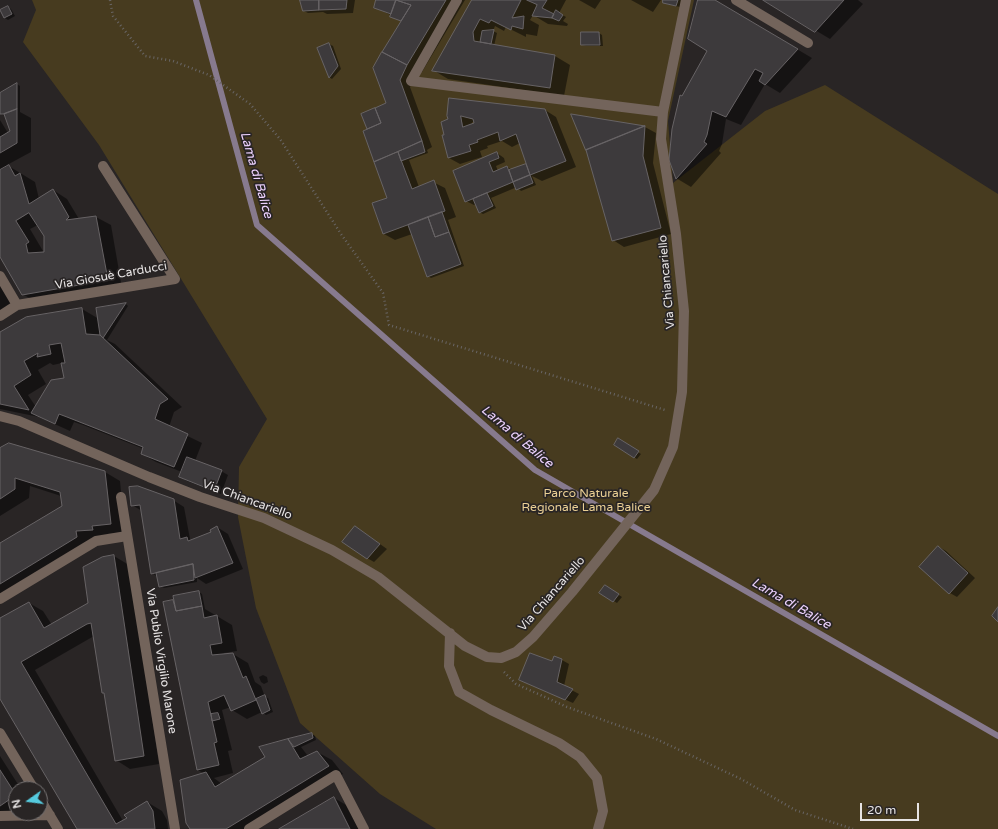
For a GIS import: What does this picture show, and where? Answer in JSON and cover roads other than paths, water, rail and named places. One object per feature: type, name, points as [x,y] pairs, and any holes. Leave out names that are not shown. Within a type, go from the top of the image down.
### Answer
[{"type":"street","points":[[457,0],[411,81],[663,112]]},
{"type":"street","name":"Via Chiancariello","points":[[0,416],[19,421],[149,477],[200,497],[264,518],[332,550],[378,577],[465,646],[487,657],[501,658],[516,652],[533,637],[572,592],[654,490],[673,448],[682,392],[684,311],[676,234],[661,140],[663,112],[686,0]]},
{"type":"street","points":[[736,0],[808,43]]},
{"type":"street","name":"Via Giosuè Carducci","points":[[0,316],[17,305],[175,279],[103,166]]},
{"type":"street","points":[[0,276],[17,305]]},
{"type":"street","name":"Via Publio Virgilio Marone","points":[[121,497],[175,829]]},
{"type":"street","points":[[0,599],[96,541],[127,536]]},
{"type":"street","points":[[450,633],[449,666],[459,692],[559,743],[580,757],[597,778],[603,811],[598,829]]},
{"type":"street","points":[[0,733],[29,781]]},
{"type":"street","points":[[249,829],[336,775],[364,829]]},
{"type":"street","points":[[48,812],[58,829]]},
{"type":"street","points":[[0,816],[50,815]]},
{"type":"waterway","name":"Lama di Balice","points":[[196,0],[257,225],[535,470],[998,736]]},
{"type":"park label","name":"Parco Naturale Regionale Lama Balice","points":[[586,501]]}]
